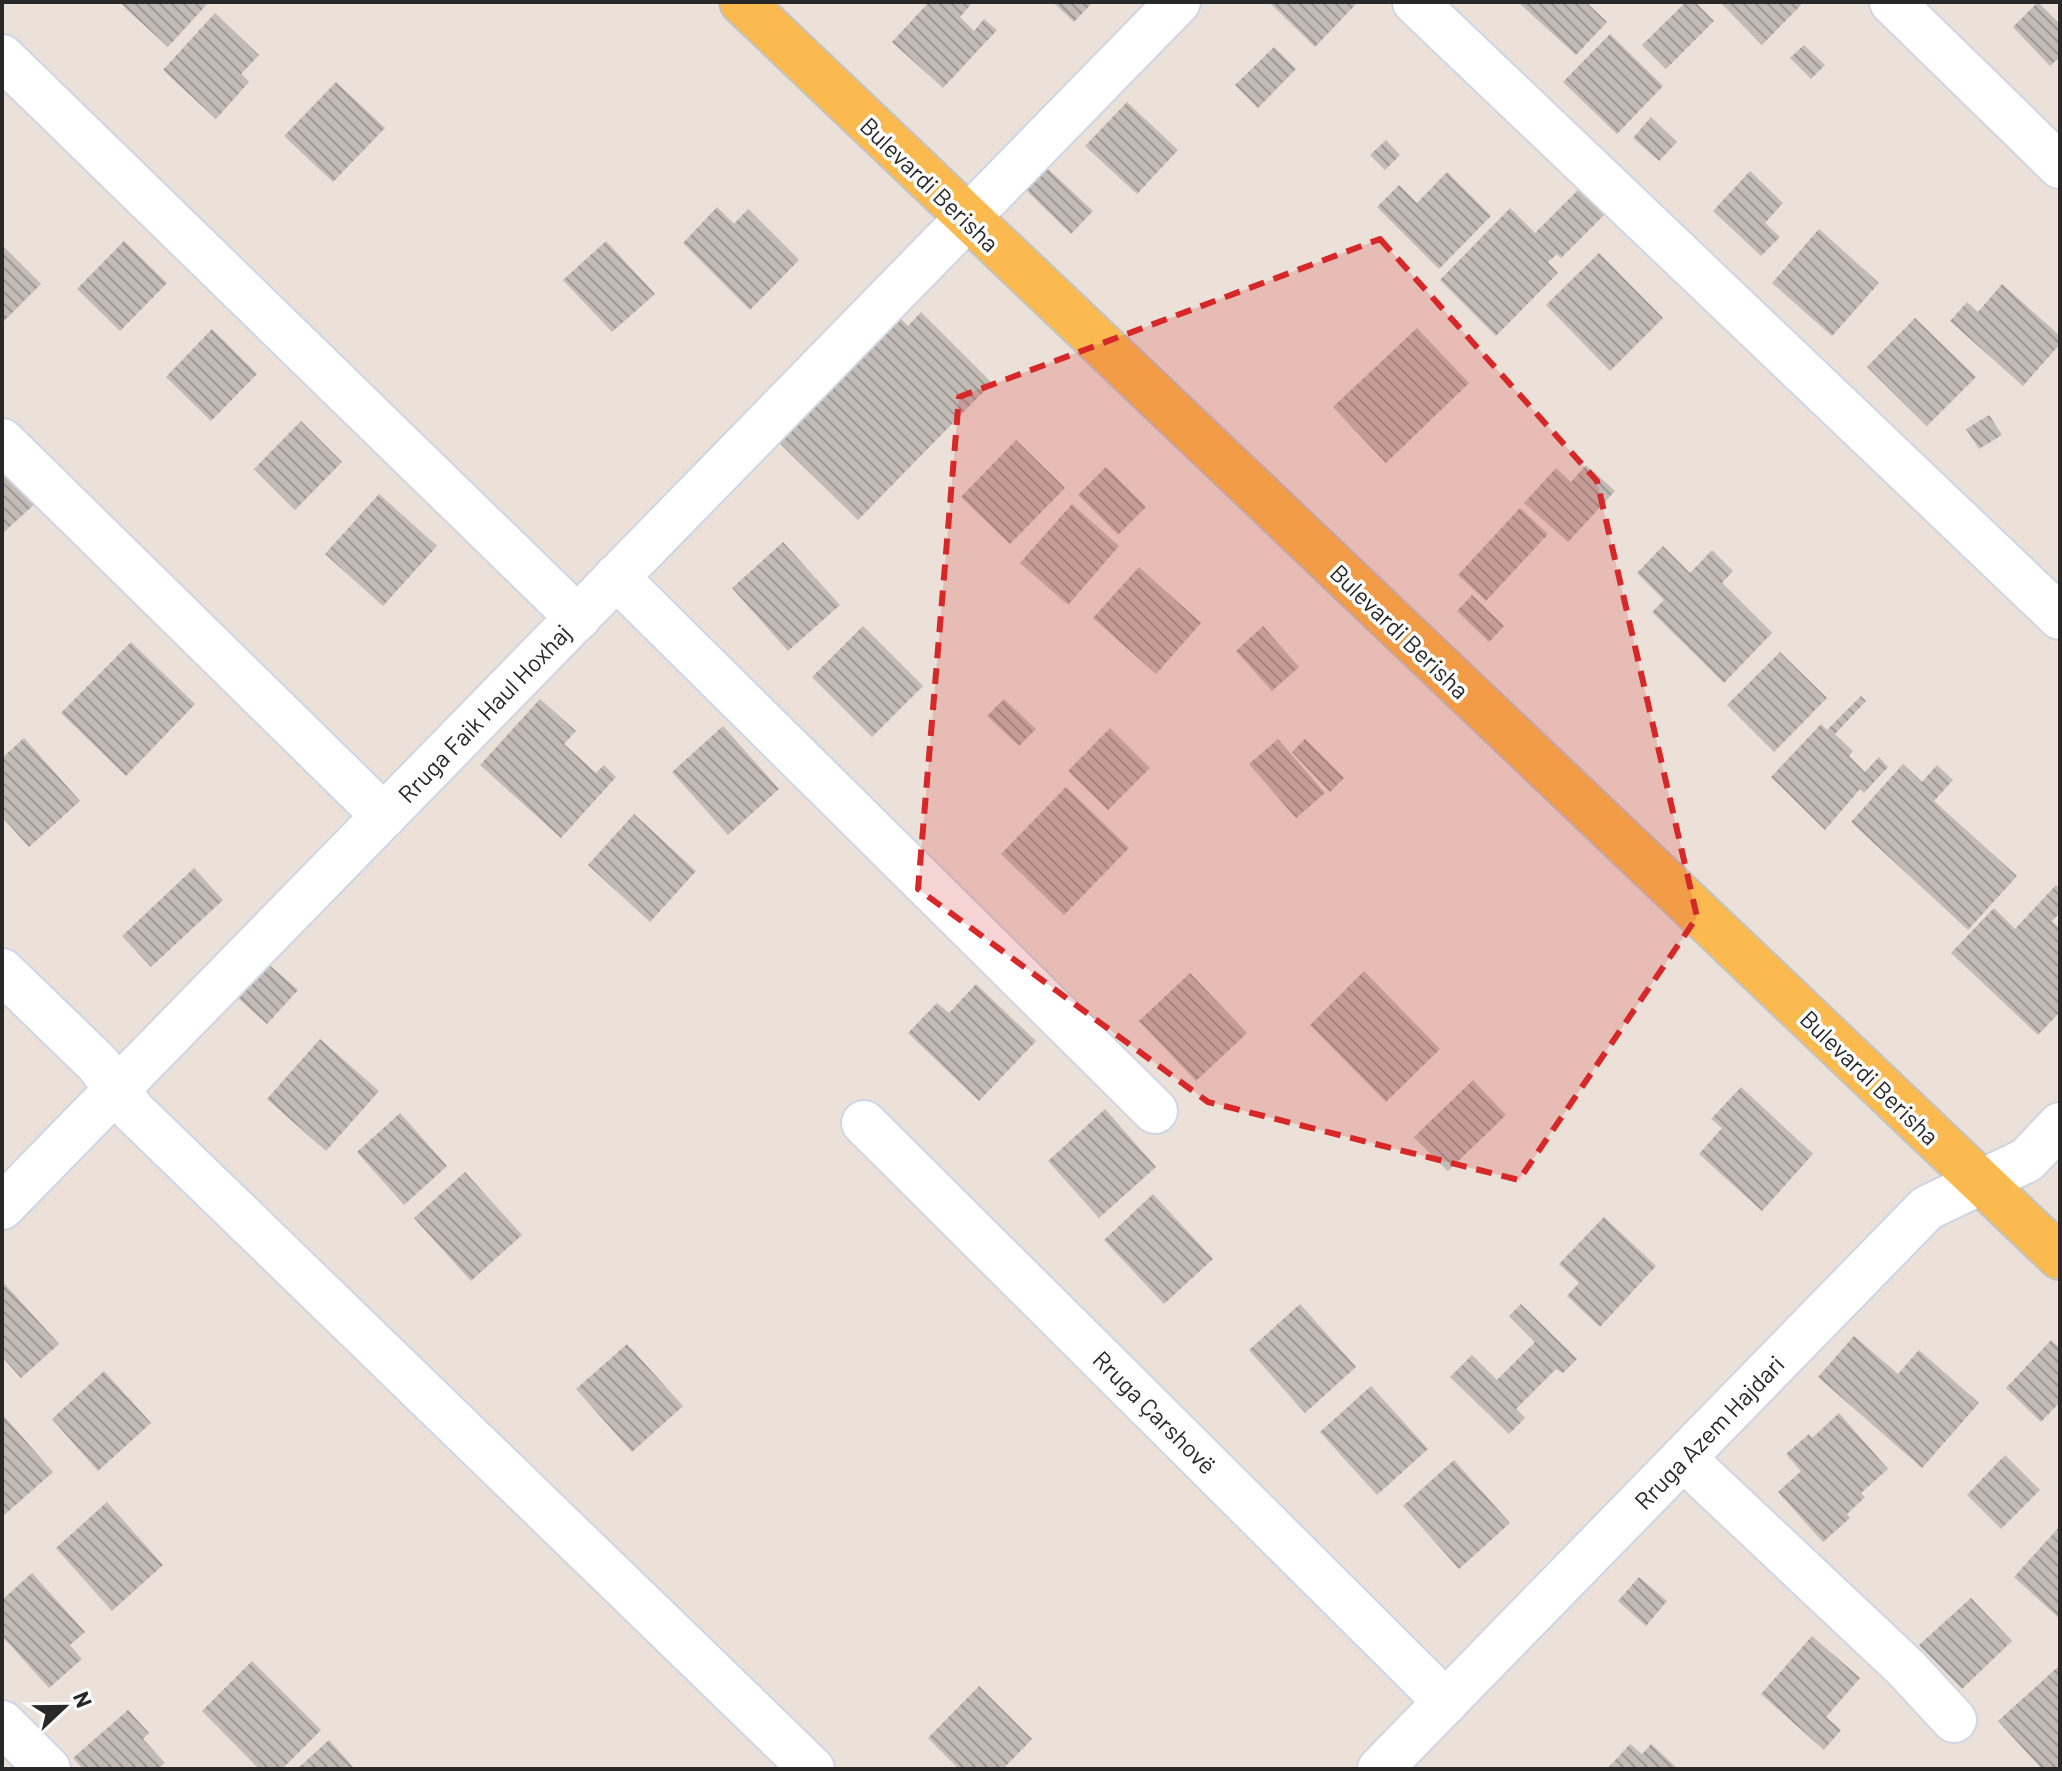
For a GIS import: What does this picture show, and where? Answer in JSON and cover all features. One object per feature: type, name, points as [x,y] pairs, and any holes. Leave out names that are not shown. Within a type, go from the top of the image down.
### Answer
[{"type":"main road","name":"Bulevardi Berisha","points":[[742,2],[966,219],[2060,1257]]},
{"type":"street","name":"Rruga Faik Haul Hoxhaj","points":[[2,1207],[1178,2]]},
{"type":"street","points":[[1415,2],[2060,617]]},
{"type":"street","points":[[1892,2],[2060,166]]},
{"type":"street","points":[[2,57],[578,618]]},
{"type":"street","points":[[2,441],[384,816]]},
{"type":"street","points":[[616,577],[1155,1111]]},
{"type":"street","points":[[2,971],[98,1064],[145,1122],[812,1769]]},
{"type":"street","name":"Rruga Çarshovë","points":[[864,1123],[1446,1702]]},
{"type":"street","name":"Rruga Azem Hajdari","points":[[1380,1769],[1927,1208],[2027,1160],[2060,1125]]},
{"type":"street","points":[[1683,1458],[1906,1668],[1954,1720]]},
{"type":"street","points":[[2,1723],[48,1769]]},
{"type":"highlighted area","points":[[1380,239],[1597,481],[1697,917],[1519,1180],[1208,1102],[918,889],[959,397]]},
{"type":"building","points":[[119,2],[209,2],[168,47]]},
{"type":"building","points":[[929,2],[973,2],[960,17],[974,31],[984,19],[997,30],[943,88],[892,42]]},
{"type":"building","points":[[1053,2],[1093,2],[1074,22]]},
{"type":"building","points":[[1269,2],[1358,2],[1315,47]]},
{"type":"building","points":[[1518,2],[1586,2],[1607,22],[1576,55]]},
{"type":"building","points":[[1686,2],[1695,2],[1714,21],[1666,69],[1642,45]]},
{"type":"building","points":[[1720,2],[1804,2],[1762,45]]},
{"type":"building","points":[[2038,2],[2060,24],[2060,57],[2050,66],[2013,27]]},
{"type":"building","points":[[215,13],[259,55],[241,74],[249,82],[216,119],[163,70]]},
{"type":"building","points":[[1610,34],[1663,86],[1617,134],[1563,82]]},
{"type":"building","points":[[1804,45],[1825,65],[1811,79],[1790,58]]},
{"type":"building","points":[[1274,47],[1296,69],[1258,108],[1235,85]]},
{"type":"building","points":[[336,82],[385,128],[333,182],[284,136]]},
{"type":"building","points":[[1127,102],[1178,150],[1137,194],[1085,146]]},
{"type":"building","points":[[1651,117],[1677,142],[1659,161],[1633,138]]},
{"type":"building","points":[[1386,140],[1400,155],[1385,170],[1370,155]]},
{"type":"building","points":[[1046,167],[1093,211],[1071,234],[1025,189]]},
{"type":"building","points":[[1750,171],[1783,203],[1765,223],[1780,237],[1761,256],[1713,211]]},
{"type":"building","points":[[1447,172],[1491,216],[1439,269],[1377,207],[1399,185],[1417,203]]},
{"type":"building","points":[[1579,189],[1605,214],[1561,258],[1557,254],[1548,262],[1558,273],[1496,336],[1440,280],[1510,208],[1535,233]]},
{"type":"building","points":[[717,207],[734,224],[748,209],[799,260],[750,310],[683,243]]},
{"type":"building","points":[[1819,229],[1879,283],[1832,336],[1772,283]]},
{"type":"building","points":[[124,241],[167,283],[120,331],[77,289]]},
{"type":"building","points":[[606,241],[655,294],[612,332],[563,280]]},
{"type":"building","points":[[2,245],[41,284],[2,323]]},
{"type":"building","points":[[1599,253],[1663,318],[1610,371],[1546,305]]},
{"type":"building","points":[[2002,284],[2060,336],[2060,344],[2023,386],[1950,321],[1967,302],[1978,312]]},
{"type":"building","points":[[888,306],[908,326],[921,312],[992,383],[858,520],[766,430]]},
{"type":"building","points":[[1915,318],[1976,377],[1927,426],[1867,367]]},
{"type":"building","points":[[1417,328],[1469,383],[1386,463],[1333,407]]},
{"type":"building","points":[[212,329],[257,374],[211,421],[166,377]]},
{"type":"building","points":[[1989,415],[2002,435],[1979,449],[1966,429]]},
{"type":"building","points":[[301,421],[342,462],[295,510],[254,469]]},
{"type":"building","points":[[1016,440],[1065,488],[1010,544],[961,497]]},
{"type":"building","points":[[2,460],[39,500],[2,534]]},
{"type":"building","points":[[1586,465],[1615,491],[1568,542],[1524,503],[1556,468],[1571,482]]},
{"type":"building","points":[[1106,467],[1146,507],[1118,535],[1078,495]]},
{"type":"building","points":[[379,494],[437,546],[383,606],[325,554]]},
{"type":"building","points":[[1072,504],[1119,546],[1068,605],[1020,563]]},
{"type":"building","points":[[1520,508],[1548,534],[1486,601],[1458,575]]},
{"type":"building","points":[[783,542],[840,605],[788,651],[732,588]]},
{"type":"building","points":[[1663,546],[1690,573],[1712,550],[1733,571],[1722,583],[1772,633],[1724,683],[1652,612],[1664,600],[1637,573]]},
{"type":"building","points":[[1139,567],[1201,623],[1156,674],[1093,618]]},
{"type":"building","points":[[1472,595],[1504,626],[1489,642],[1457,611]]},
{"type":"building","points":[[863,626],[923,686],[872,737],[812,677]]},
{"type":"building","points":[[1263,626],[1299,667],[1272,691],[1236,651]]},
{"type":"building","points":[[131,642],[195,704],[126,776],[61,713]]},
{"type":"building","points":[[1780,652],[1827,698],[1774,752],[1727,705]]},
{"type":"building","points":[[1861,696],[1866,701],[1835,734],[1853,751],[1849,756],[1865,772],[1879,757],[1888,767],[1864,793],[1860,789],[1825,830],[1771,777],[1821,724],[1827,730]]},
{"type":"building","points":[[540,699],[576,731],[564,744],[596,773],[604,765],[616,777],[561,838],[480,765]]},
{"type":"building","points":[[1004,699],[1036,729],[1019,746],[987,716]]},
{"type":"building","points":[[723,726],[779,789],[728,835],[672,772]]},
{"type":"building","points":[[1110,728],[1150,768],[1108,810],[1068,771]]},
{"type":"building","points":[[24,738],[80,801],[29,847],[2,817],[2,758]]},
{"type":"building","points":[[1278,739],[1325,793],[1296,818],[1249,764]]},
{"type":"building","points":[[1305,739],[1344,778],[1330,792],[1292,752]]},
{"type":"building","points":[[1903,764],[1922,782],[1937,765],[1953,780],[1934,801],[2017,876],[1968,930],[1851,822]]},
{"type":"building","points":[[1066,787],[1129,848],[1064,915],[1001,854]]},
{"type":"building","points":[[634,814],[696,871],[650,922],[588,865]]},
{"type":"building","points":[[194,868],[223,900],[151,967],[122,936]]},
{"type":"building","points":[[2056,885],[2060,888],[2060,913],[2052,921],[2060,929],[2060,1012],[2038,1035],[1951,953],[1994,908],[2015,929]]},
{"type":"building","points":[[268,964],[298,990],[267,1024],[238,998]]},
{"type":"building","points":[[1364,971],[1440,1049],[1386,1102],[1310,1025]]},
{"type":"building","points":[[1190,973],[1247,1033],[1196,1081],[1139,1021]]},
{"type":"building","points":[[976,984],[1036,1041],[979,1101],[908,1033],[937,1003],[949,1013]]},
{"type":"building","points":[[320,1039],[379,1091],[326,1151],[267,1099]]},
{"type":"building","points":[[1473,1080],[1506,1115],[1448,1171],[1414,1137]]},
{"type":"building","points":[[1741,1087],[1813,1154],[1762,1211],[1699,1154],[1722,1128],[1711,1119]]},
{"type":"building","points":[[1105,1109],[1156,1167],[1099,1218],[1048,1161]]},
{"type":"building","points":[[400,1113],[447,1166],[404,1205],[357,1152]]},
{"type":"building","points":[[465,1172],[522,1235],[471,1281],[414,1218]]},
{"type":"building","points":[[1153,1194],[1213,1259],[1164,1304],[1104,1240]]},
{"type":"building","points":[[1604,1217],[1656,1266],[1600,1327],[1567,1296],[1579,1283],[1559,1264]]},
{"type":"building","points":[[2,1281],[59,1344],[21,1378],[2,1357]]},
{"type":"building","points":[[1300,1304],[1356,1367],[1305,1413],[1249,1350]]},
{"type":"building","points":[[1521,1304],[1577,1359],[1563,1373],[1556,1369],[1516,1409],[1525,1418],[1509,1434],[1450,1377],[1472,1355],[1497,1380],[1535,1342],[1509,1316]]},
{"type":"building","points":[[1854,1336],[1898,1374],[1919,1350],[1979,1403],[1922,1468],[1818,1377]]},
{"type":"building","points":[[2051,1340],[2060,1348],[2060,1402],[2041,1422],[2006,1388]]},
{"type":"building","points":[[627,1344],[683,1406],[632,1452],[576,1389]]},
{"type":"building","points":[[104,1371],[151,1423],[98,1471],[52,1419]]},
{"type":"building","points":[[1371,1386],[1428,1449],[1377,1495],[1320,1432]]},
{"type":"building","points":[[1839,1413],[1888,1469],[1861,1493],[1865,1497],[1847,1514],[1850,1518],[1823,1542],[1778,1492],[1801,1471],[1786,1454],[1809,1434],[1812,1438]]},
{"type":"building","points":[[2,1414],[53,1472],[2,1517]]},
{"type":"building","points":[[2005,1455],[2040,1490],[2001,1529],[1967,1495]]},
{"type":"building","points":[[1454,1460],[1510,1523],[1459,1569],[1403,1506]]},
{"type":"building","points":[[107,1502],[163,1565],[112,1611],[56,1548]]},
{"type":"building","points":[[2060,1526],[2060,1619],[2014,1577]]},
{"type":"building","points":[[32,1573],[85,1632],[70,1645],[82,1659],[49,1688],[2,1636],[2,1600]]},
{"type":"building","points":[[1639,1577],[1667,1601],[1646,1626],[1618,1601]]},
{"type":"building","points":[[1971,1598],[2012,1641],[1962,1689],[1919,1645]]},
{"type":"building","points":[[1812,1636],[1860,1678],[1826,1717],[1841,1730],[1824,1750],[1761,1694]]},
{"type":"building","points":[[252,1661],[321,1730],[282,1769],[259,1769],[202,1711]]},
{"type":"building","points":[[2060,1665],[2060,1769],[2042,1769],[1998,1721]]},
{"type":"building","points":[[979,1686],[1032,1739],[1003,1769],[959,1769],[928,1738]]},
{"type":"building","points":[[128,1710],[149,1733],[143,1739],[165,1763],[158,1769],[83,1769],[73,1758]]},
{"type":"building","points":[[329,1740],[355,1769],[297,1769]]},
{"type":"building","points":[[1630,1744],[1642,1754],[1651,1744],[1676,1767],[1607,1769]]}]
